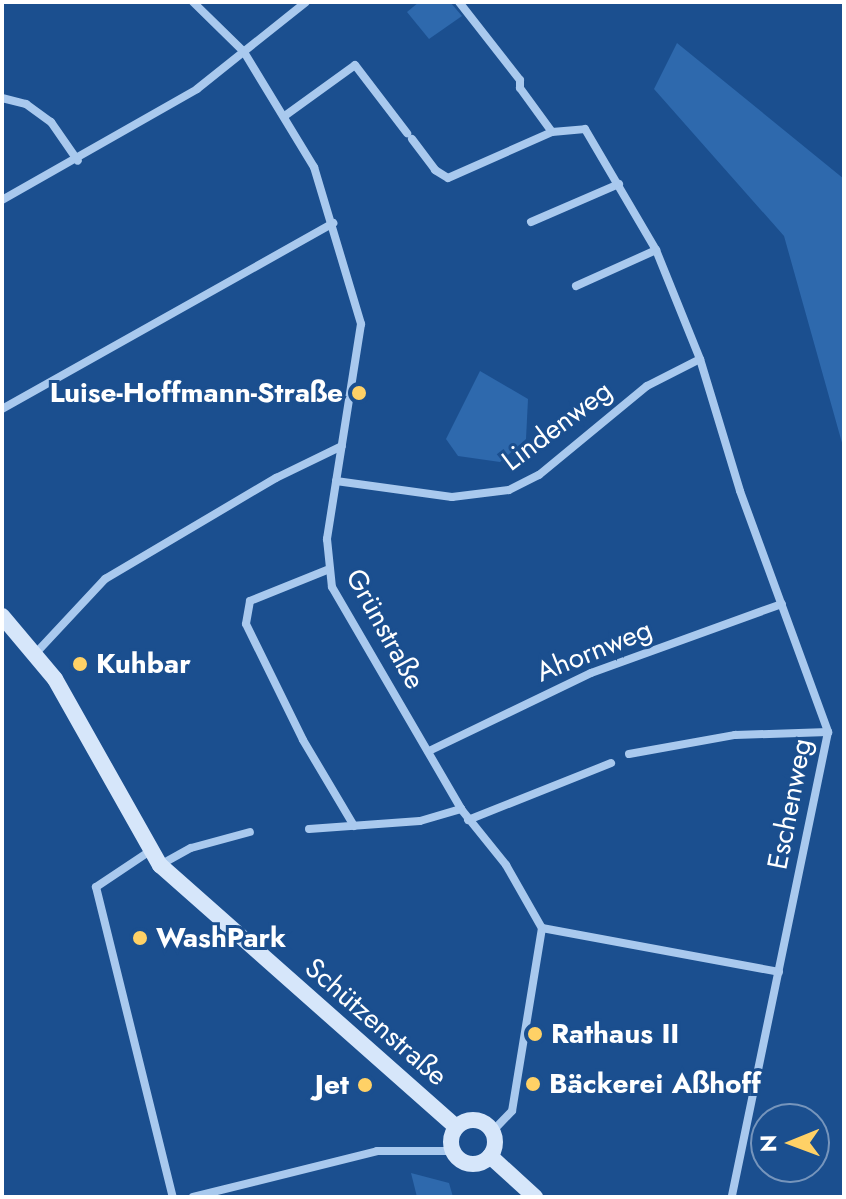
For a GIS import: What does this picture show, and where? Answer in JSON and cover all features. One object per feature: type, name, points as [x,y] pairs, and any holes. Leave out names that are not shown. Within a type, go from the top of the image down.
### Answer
[{"type":"main road","name":"Schützenstraße","points":[[2,616],[35,654],[82,722],[160,865],[456,1127]]},
{"type":"main road","points":[[475,1120],[492,1132],[490,1156],[470,1164],[452,1151],[456,1127],[475,1120]]},
{"type":"main road","points":[[490,1156],[535,1197]]},
{"type":"street","name":"Grünstraße","points":[[193,2],[244,52],[286,115],[314,167],[361,324],[336,481],[327,570],[332,587],[461,809],[506,865],[542,928]]},
{"type":"street","points":[[2,200],[78,161],[197,89],[306,2]]},
{"type":"street","points":[[459,2],[520,80],[520,88],[552,132]]},
{"type":"street","points":[[286,115],[355,65],[412,139],[426,139]]},
{"type":"street","points":[[2,98],[26,104],[51,122],[78,161]]},
{"type":"street","name":"Eschenweg","points":[[412,139],[448,178],[552,132],[585,129],[656,250],[700,359],[740,491],[828,732],[732,1197]]},
{"type":"street","points":[[531,222],[619,184]]},
{"type":"street","points":[[2,409],[333,223]]},
{"type":"street","points":[[576,286],[656,250]]},
{"type":"street","name":"Lindenweg","points":[[336,481],[452,497],[509,490],[539,475],[647,386],[700,359]]},
{"type":"street","points":[[35,654],[105,579],[276,478],[342,446]]},
{"type":"street","points":[[327,570],[250,601],[246,624],[303,740],[354,826]]},
{"type":"street","name":"Ahornweg","points":[[429,751],[591,673],[782,604]]},
{"type":"street","points":[[629,754],[735,735],[828,732]]},
{"type":"street","points":[[468,820],[611,763]]},
{"type":"street","points":[[309,829],[420,821],[461,809]]},
{"type":"street","points":[[160,865],[191,848],[250,832]]},
{"type":"street","points":[[150,851],[96,887],[173,1197]]},
{"type":"street","points":[[492,1132],[512,1111],[542,928],[779,972]]},
{"type":"street","points":[[193,1197],[377,1151],[452,1151]]},
{"type":"shaded area","points":[[419,2],[450,2],[462,16],[429,39],[407,12]]},
{"type":"shaded area","points":[[677,43],[844,179],[844,450],[784,236],[654,89]]},
{"type":"shaded area","points":[[480,371],[528,399],[526,439],[500,462],[458,456],[446,439]]},
{"type":"shaded area","points":[[411,1173],[449,1183],[453,1197],[417,1197]]},
{"type":"place","name":"Luise-Hoffmann-Straße","points":[[359,393]]},
{"type":"place","name":"Kuhbar","points":[[80,664]]},
{"type":"place","name":"WashPark","points":[[140,938]]},
{"type":"place","name":"Rathaus II","points":[[535,1034]]},
{"type":"place","name":"Bäckerei Aßhoff","points":[[533,1084]]},
{"type":"place","name":"Jet","points":[[365,1085]]}]
